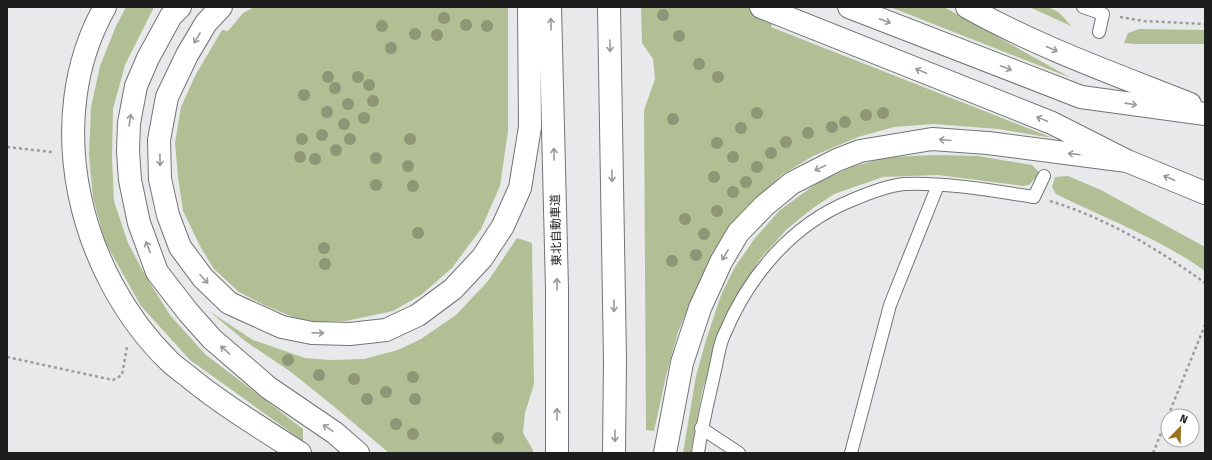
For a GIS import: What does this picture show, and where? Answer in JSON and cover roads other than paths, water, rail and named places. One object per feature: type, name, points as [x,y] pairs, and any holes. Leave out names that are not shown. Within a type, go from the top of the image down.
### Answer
[{"type":"main road","points":[[105,7],[95,24],[80,72],[74,114],[74,169],[83,213],[96,253],[116,291],[141,331],[169,361],[205,391],[300,453]]},
{"type":"main road","points":[[180,7],[172,16],[148,58],[136,86],[129,123],[128,151],[130,180],[139,223],[157,272],[188,312],[212,339],[269,388],[335,433],[358,453]]},
{"type":"main road","points":[[221,7],[206,23],[198,36],[167,97],[159,140],[160,179],[168,215],[180,247],[203,278],[229,302],[282,327],[312,334],[350,334],[386,330],[418,314],[453,289],[482,258],[503,226],[520,188],[530,127],[529,7]]},
{"type":"main road","name":"東北自動車道","points":[[550,7],[557,289],[557,453]]},
{"type":"main road","points":[[609,7],[615,360],[614,453]]},
{"type":"main road","points":[[761,7],[1052,123],[1127,161],[1205,193]]},
{"type":"main road","points":[[849,7],[1080,97],[1205,114]]},
{"type":"main road","points":[[967,7],[997,24],[1055,51],[1205,110]]},
{"type":"main road","points":[[665,453],[682,363],[700,308],[721,262],[738,233],[764,206],[792,184],[837,160],[860,151],[932,139],[988,143],[1127,161]]},
{"type":"lane","points":[[1083,7],[1104,14],[1099,32]]},
{"type":"lane","points":[[698,453],[701,428],[723,336],[740,301],[764,267],[783,245],[810,222],[836,207],[856,198],[903,184],[938,185],[1034,197],[1044,176]]},
{"type":"lane","points":[[851,453],[890,305],[938,185]]},
{"type":"lane","points":[[701,428],[739,453]]}]
